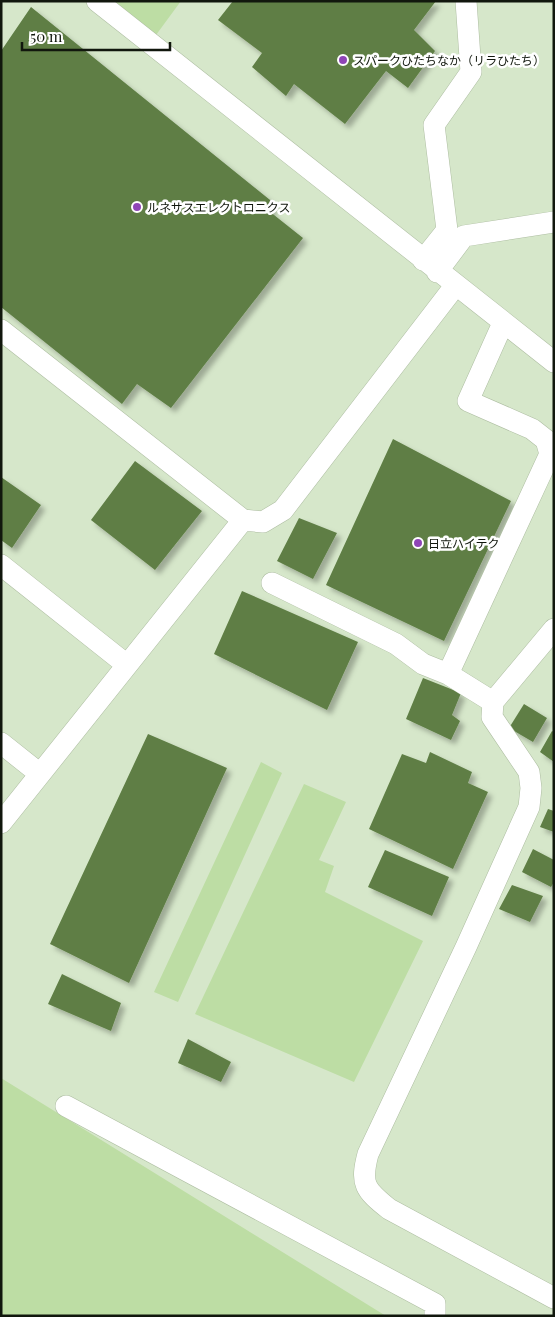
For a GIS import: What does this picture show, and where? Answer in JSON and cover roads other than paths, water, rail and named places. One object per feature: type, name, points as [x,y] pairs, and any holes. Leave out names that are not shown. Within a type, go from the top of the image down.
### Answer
[{"type":"street","points":[[97,1],[455,286],[554,362]]},
{"type":"street","points":[[430,266],[448,230],[434,125],[471,72],[466,1]]},
{"type":"street","points":[[430,266],[464,236],[554,222]]},
{"type":"street","points":[[1,330],[243,520],[263,522],[283,510],[455,286]]},
{"type":"street","points":[[448,674],[550,454],[546,440],[532,429],[468,401],[503,323]]},
{"type":"street","points":[[1,823],[243,520]]},
{"type":"street","points":[[1,565],[126,665]]},
{"type":"street","points":[[272,583],[396,644],[423,664],[448,674],[493,702]]},
{"type":"street","points":[[554,629],[493,702],[492,717],[529,772],[531,788],[529,807],[368,1154],[364,1172],[366,1185],[373,1196],[389,1209],[554,1298]]},
{"type":"street","points":[[1,743],[40,774]]},
{"type":"street","points":[[66,1106],[435,1304],[435,1316]]},
{"type":"place","name":"スパークひたちなか（リラひたち）","points":[[343,60]]},
{"type":"place","name":"ルネサスエレクトロニクス","points":[[137,207]]},
{"type":"place","name":"日立ハイテク","points":[[418,543]]}]
